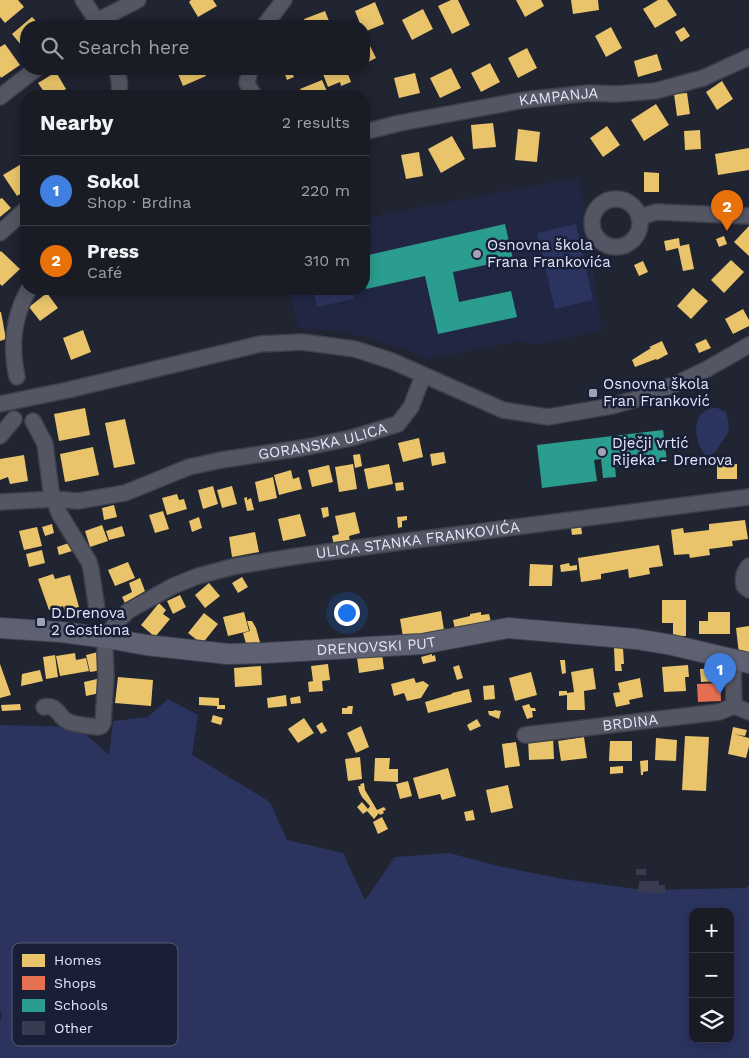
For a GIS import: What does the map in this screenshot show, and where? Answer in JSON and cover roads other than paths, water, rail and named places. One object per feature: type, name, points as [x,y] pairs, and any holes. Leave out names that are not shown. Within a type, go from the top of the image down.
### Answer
[{"type":"main road","name":"DRENOVSKI PUT","points":[[0,628],[61,632],[146,645],[228,654],[422,644],[508,628],[636,639],[672,645],[741,662]]},
{"type":"street","points":[[83,0],[93,20]]},
{"type":"street","points":[[102,20],[138,0]]},
{"type":"street","points":[[269,20],[284,0]]},
{"type":"street","name":"KAMPANJA","points":[[370,130],[400,123],[524,100],[588,94],[655,91],[703,78],[749,57]]},
{"type":"street","points":[[0,97],[28,75]]},
{"type":"street","points":[[119,75],[120,90]]},
{"type":"street","points":[[249,75],[247,83],[251,90]]},
{"type":"street","points":[[639,217],[657,212],[749,216]]},
{"type":"street","points":[[0,233],[20,215]]},
{"type":"street","points":[[17,377],[13,360],[14,333],[21,304],[26,295]]},
{"type":"street","points":[[0,404],[260,344],[302,342],[355,349],[392,361],[503,410],[548,417],[612,406],[643,397],[678,384],[749,345]]},
{"type":"street","name":"GORANSKA ULICA","points":[[0,502],[78,501],[125,493],[190,468],[221,460],[302,448],[351,438],[398,424],[411,407],[424,376]]},
{"type":"street","points":[[0,436],[14,419]]},
{"type":"street","points":[[33,421],[45,444],[51,491],[59,513],[89,562],[97,609]]},
{"type":"street","name":"ULICA STANKA FRANKOVIĆA","points":[[107,638],[110,630],[117,622],[136,606],[173,586],[236,566],[415,540],[749,497]]},
{"type":"street","points":[[749,566],[744,572],[743,579],[744,586],[749,590]]},
{"type":"street","points":[[44,707],[53,707],[68,722],[98,727],[103,725],[107,638]]},
{"type":"street","points":[[741,662],[734,706],[749,712]]},
{"type":"street","name":"BRDINA","points":[[525,735],[718,712],[734,706]]},
{"type":"place","name":"Press","points":[[727,231]]},
{"type":"place","name":"Osnovna škola Frana Frankovića","points":[[477,254]]},
{"type":"place","name":"Osnovna škola Fran Franković","points":[[593,393]]},
{"type":"place","name":"Dječji vrtić Rijeka - Drenova","points":[[602,452]]},
{"type":"place","name":"D.Drenova 2 Gostiona","points":[[41,622]]},
{"type":"place","name":"Sokol","points":[[720,694]]}]
